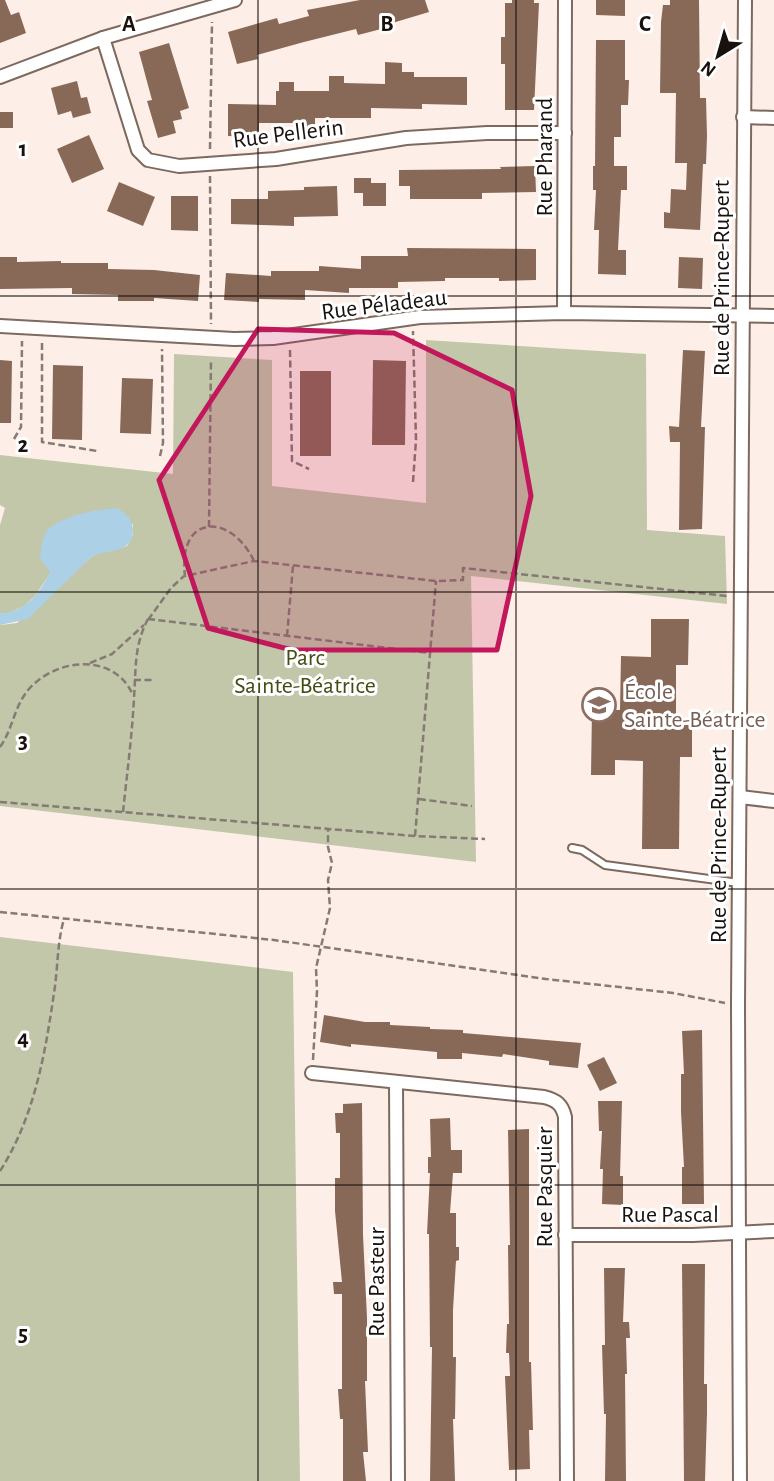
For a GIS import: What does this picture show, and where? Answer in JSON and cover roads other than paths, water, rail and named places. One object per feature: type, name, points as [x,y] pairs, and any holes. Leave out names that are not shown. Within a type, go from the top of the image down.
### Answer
[{"type":"street","points":[[0,77],[103,38],[235,0]]},
{"type":"street","name":"Rue Pharand","points":[[565,0],[565,313]]},
{"type":"street","name":"Rue de Prince-Rupert","points":[[740,1481],[738,1006],[745,0]]},
{"type":"street","name":"Rue Pellerin","points":[[103,38],[138,150],[148,160],[178,166],[276,159],[406,138],[487,133],[565,133]]},
{"type":"street","points":[[743,117],[774,118]]},
{"type":"street","name":"Rue Péladeau","points":[[0,326],[234,339],[289,336],[414,318],[565,313],[774,316]]},
{"type":"street","points":[[740,797],[774,801]]},
{"type":"street","name":"Rue Pasquier","points":[[312,1073],[544,1097],[554,1100],[562,1107],[565,1116],[567,1481]]},
{"type":"street","name":"Rue Pasteur","points":[[396,1082],[398,1481]]},
{"type":"street","name":"Rue Pascal","points":[[565,1235],[738,1234],[774,1231]]},
{"type":"lane","points":[[572,848],[582,850],[605,865],[739,883]]},
{"type":"water","points":[[117,508],[131,522],[133,529],[129,543],[91,557],[28,619],[0,625],[0,613],[24,606],[50,572],[40,558],[47,531],[69,517]]},
{"type":"place","name":"École Sainte-Béatrice","points":[[599,705]]},
{"type":"park label","name":"Parc Sainte-Béatrice","points":[[305,671]]}]
